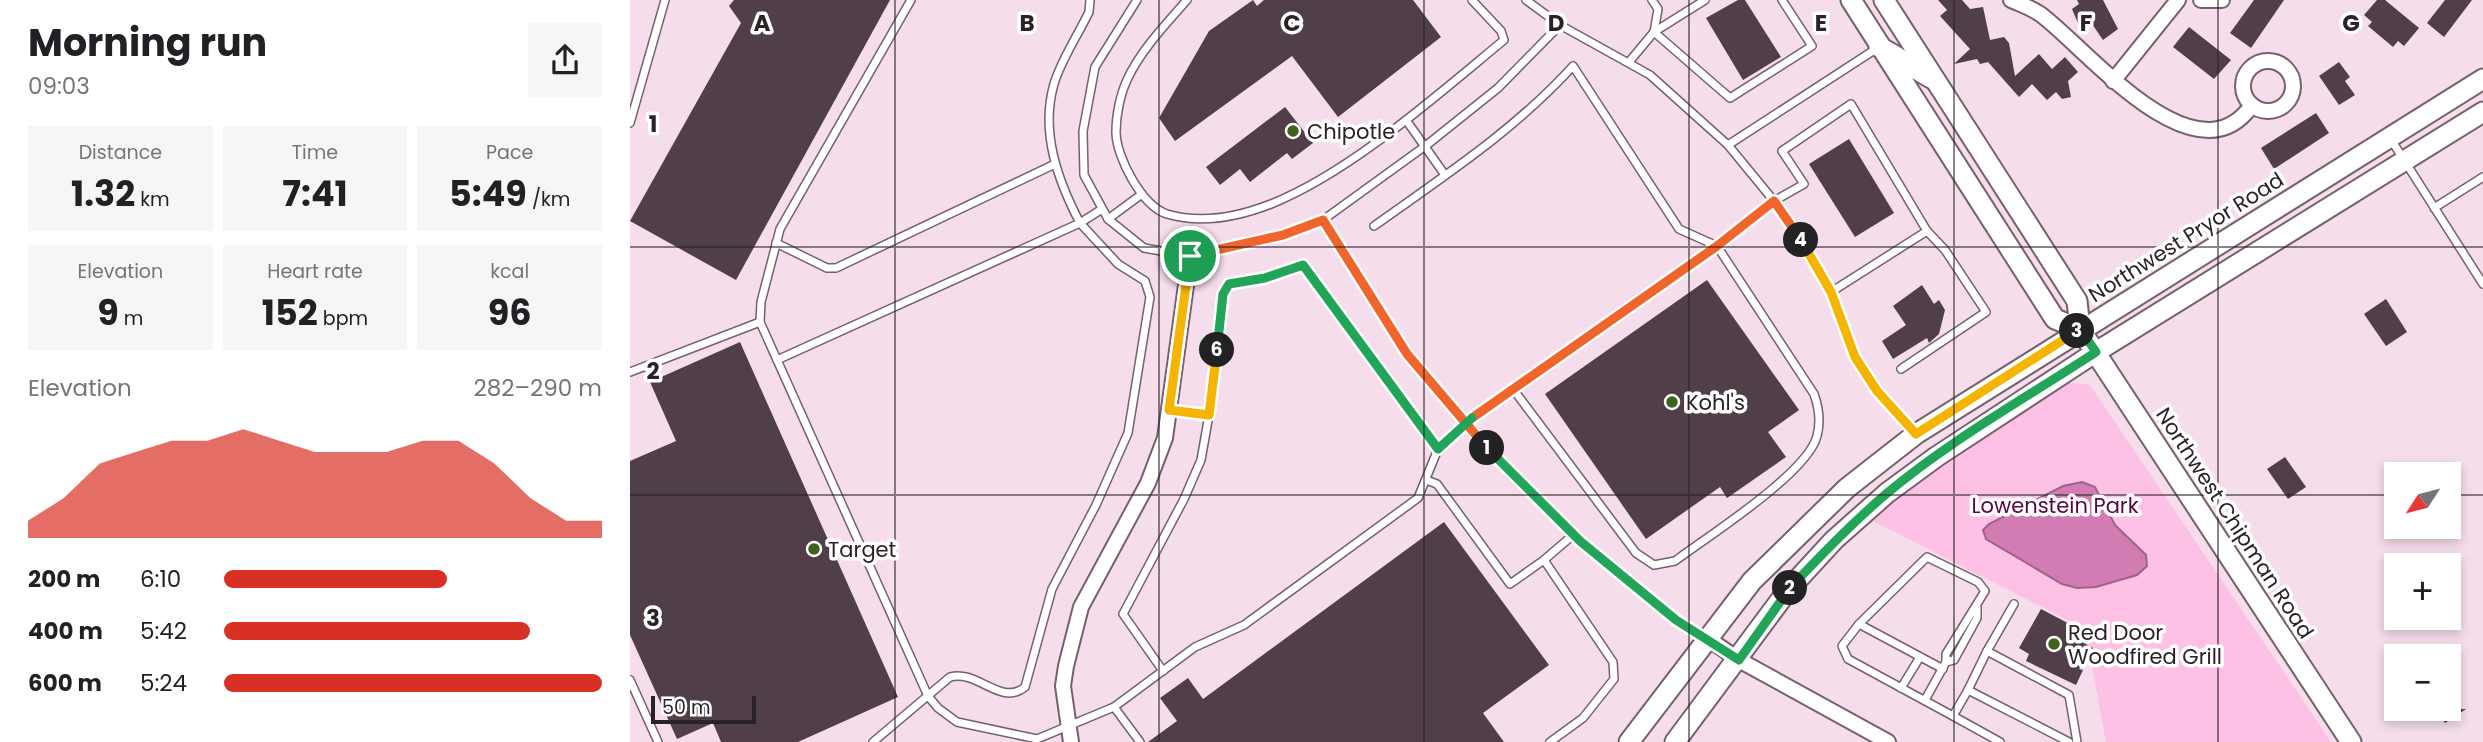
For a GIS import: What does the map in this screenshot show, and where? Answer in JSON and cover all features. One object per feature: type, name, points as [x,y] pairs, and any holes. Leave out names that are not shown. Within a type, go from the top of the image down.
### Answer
[{"type":"main road","name":"Northwest Chipman Road","points":[[1851,0],[2055,319],[2080,329]]},
{"type":"main road","name":"Northwest Chipman Road","points":[[1884,0],[2077,301],[2080,329],[2351,742]]},
{"type":"main road","points":[[1879,47],[1903,58],[1911,68],[1934,80]]},
{"type":"main road","name":"Northwest Pryor Road","points":[[1629,742],[1710,640],[1752,581],[1797,534],[1847,488],[1916,434],[2483,79]]},
{"type":"main road","points":[[1675,742],[1739,660],[1788,590],[1834,540],[1887,493],[1936,457],[2096,352],[2483,112]]},
{"type":"street","points":[[2011,0],[2041,14],[2113,81],[2176,124],[2216,132],[2242,121],[2252,105]]},
{"type":"street","points":[[2113,81],[2178,0]]},
{"type":"street","points":[[2201,0],[2222,0]]},
{"type":"street","points":[[1071,742],[1063,686],[1081,607],[1148,483],[1165,438],[1190,256]]},
{"type":"street","points":[[1710,640],[1739,660],[1888,742]]},
{"type":"lane","points":[[630,123],[665,0]]},
{"type":"lane","points":[[911,0],[780,229],[761,302],[760,322],[929,696],[938,708],[957,722],[1037,739],[1114,707],[1195,647],[1244,625],[1418,498],[1438,449],[1466,423],[1717,246],[1774,201],[1804,184],[1782,151],[1851,104],[1927,231],[1945,250],[1986,312],[1901,369]]},
{"type":"lane","points":[[873,742],[956,676],[1008,694],[1017,693],[1025,687],[1052,589],[1096,505],[1128,433],[1150,297],[1144,282],[1118,264],[1080,223],[1063,191],[1055,164],[1049,111],[1054,83],[1089,12],[1090,0]]},
{"type":"lane","points":[[1137,0],[1095,67],[1083,131],[1084,175],[1108,219],[1144,248],[1190,256],[1283,235],[1323,220],[1498,89],[1560,25]]},
{"type":"lane","points":[[1187,0],[1155,38],[1127,80],[1119,108],[1116,133],[1122,159],[1142,194],[1164,213],[1204,221],[1271,204],[1319,179],[1406,120],[1504,40],[1501,31],[1472,0]]},
{"type":"lane","points":[[1526,0],[1560,25],[1650,75],[1728,145],[1774,201],[1831,292],[1855,357],[1877,391],[1916,434]]},
{"type":"lane","points":[[1652,0],[1658,9],[1654,32]]},
{"type":"lane","points":[[1629,62],[1654,32],[1705,0]]},
{"type":"lane","points":[[1654,32],[1730,98],[1812,46],[1782,0]]},
{"type":"lane","points":[[1728,145],[1879,47]]},
{"type":"lane","points":[[1374,226],[1511,127],[1543,99],[1573,66],[1679,229],[1717,246],[1814,394],[1820,412],[1817,439],[1788,476],[1675,561],[1654,565],[1636,553],[1513,388]]},
{"type":"lane","points":[[1406,120],[1445,175]]},
{"type":"lane","points":[[2390,138],[2483,284]]},
{"type":"lane","points":[[776,243],[827,268],[836,268],[1055,164]]},
{"type":"lane","points":[[2434,208],[2483,177]]},
{"type":"lane","points":[[1108,219],[1142,194]]},
{"type":"lane","points":[[777,360],[1080,223],[1102,209]]},
{"type":"lane","points":[[1323,220],[1407,354],[1511,475],[1573,535],[1676,620],[1710,640]]},
{"type":"lane","points":[[1831,292],[1927,231]]},
{"type":"lane","points":[[1163,671],[1123,614],[1184,499],[1201,460],[1223,294],[1229,284],[1265,278],[1303,265],[1438,449]]},
{"type":"lane","points":[[630,372],[760,322]]},
{"type":"lane","points":[[1169,410],[1209,415]]},
{"type":"lane","points":[[1426,480],[1437,484],[1510,584],[1573,535]]},
{"type":"lane","points":[[1925,700],[1944,666],[1954,660],[1977,618],[1977,607],[1984,592],[1978,582],[1927,558],[1858,624],[1842,646],[1848,659],[2000,742]]},
{"type":"lane","points":[[1544,560],[1614,662],[1614,679],[1583,718],[1550,742]]},
{"type":"lane","points":[[1953,716],[2014,604]]},
{"type":"lane","points":[[1858,624],[1920,657],[1944,666]]},
{"type":"lane","points":[[1987,652],[2069,695],[2077,742]]},
{"type":"lane","points":[[1902,688],[1920,657]]},
{"type":"lane","points":[[630,680],[658,742]]},
{"type":"lane","points":[[1968,690],[2069,742]]},
{"type":"lane","points":[[1114,707],[1140,742]]},
{"type":"green space","name":"Lowenstein Park","points":[[2066,382],[2090,385],[2331,742],[2106,742],[2085,629],[1871,520],[1910,487]]},
{"type":"shaded area","points":[[2082,482],[2095,487],[2115,525],[2146,555],[2147,566],[2137,575],[2096,587],[2077,588],[2062,584],[1986,539],[1983,530],[1989,524],[2063,486]]},
{"type":"building","points":[[734,0],[890,0],[736,280],[630,221],[741,23],[729,6]]},
{"type":"building","points":[[1253,0],[1257,6],[1264,0],[1413,0],[1441,37],[1338,117],[1292,56],[1175,141],[1159,118],[1209,31]]},
{"type":"building","points":[[1738,0],[1745,0],[1781,57],[1743,80],[1706,18]]},
{"type":"building","points":[[1938,0],[1962,0],[1970,9],[1983,7],[1990,40],[2004,37],[2009,43],[2015,76],[2039,54],[2052,69],[2065,57],[2078,72],[2068,81],[2071,97],[2062,99],[2056,92],[2047,100],[2032,84],[2019,97],[1988,62],[1980,64],[1977,59],[1954,64],[1970,49],[1940,16],[1947,10]]},
{"type":"building","points":[[2077,0],[2103,0],[2118,29],[2103,40],[2090,21],[2080,28],[2072,9],[2079,4]]},
{"type":"building","points":[[2254,0],[2284,0],[2251,48],[2230,33]]},
{"type":"building","points":[[2377,0],[2385,0],[2419,28],[2404,46],[2398,41],[2393,47],[2368,26],[2372,22],[2364,15]]},
{"type":"building","points":[[2445,0],[2472,0],[2444,37],[2427,23]]},
{"type":"building","points":[[2189,27],[2231,60],[2214,79],[2173,47]]},
{"type":"building","points":[[2339,62],[2350,77],[2345,81],[2355,95],[2339,105],[2319,76]]},
{"type":"building","points":[[1285,107],[1313,143],[1292,159],[1287,153],[1250,182],[1240,169],[1220,185],[1206,167]]},
{"type":"building","points":[[2316,113],[2329,133],[2274,169],[2261,148]]},
{"type":"building","points":[[1849,139],[1894,213],[1855,237],[1809,164]]},
{"type":"building","name":"Kohl's","points":[[1707,280],[1799,410],[1768,432],[1786,457],[1727,498],[1720,487],[1646,539],[1545,394]]},
{"type":"building","points":[[1922,285],[1934,304],[1939,300],[1945,310],[1939,334],[1929,343],[1927,338],[1893,359],[1882,341],[1906,325],[1893,306]]},
{"type":"building","points":[[2386,299],[2407,332],[2386,346],[2364,314]]},
{"type":"building","points":[[740,342],[898,697],[798,742],[721,742],[713,723],[677,739],[630,635],[630,461],[676,441],[650,382]]},
{"type":"building","points":[[2285,457],[2306,487],[2288,499],[2267,469]]},
{"type":"building","points":[[1444,522],[1549,665],[1483,713],[1504,742],[1148,742],[1177,721],[1160,698],[1188,678],[1203,699]]},
{"type":"building","name":"Red Door Woodfired Grill","points":[[2041,609],[2083,631],[2079,640],[2093,648],[2079,669],[2083,670],[2076,685],[2026,661],[2029,654],[2019,648]]},
{"type":"place","name":"Chipotle","points":[[1293,131]]},
{"type":"place","name":"Kohl's","points":[[1672,402]]},
{"type":"place","name":"Target","points":[[814,549]]},
{"type":"place","name":"Red Door Woodfired Grill","points":[[2054,644]]},
{"type":"route","points":[[1190,256],[1169,410],[1209,415],[1223,294],[1229,284],[1265,278],[1303,265],[1438,449],[1466,423],[1671,275],[1717,246],[1774,201],[1806,247],[1831,292],[1855,357],[1877,391],[1916,434],[2080,329],[2096,352],[1936,457],[1887,493],[1834,540],[1788,590],[1739,660],[1676,620],[1580,541],[1511,475],[1466,423],[1407,354],[1376,309],[1323,220],[1283,235],[1190,256]]}]
